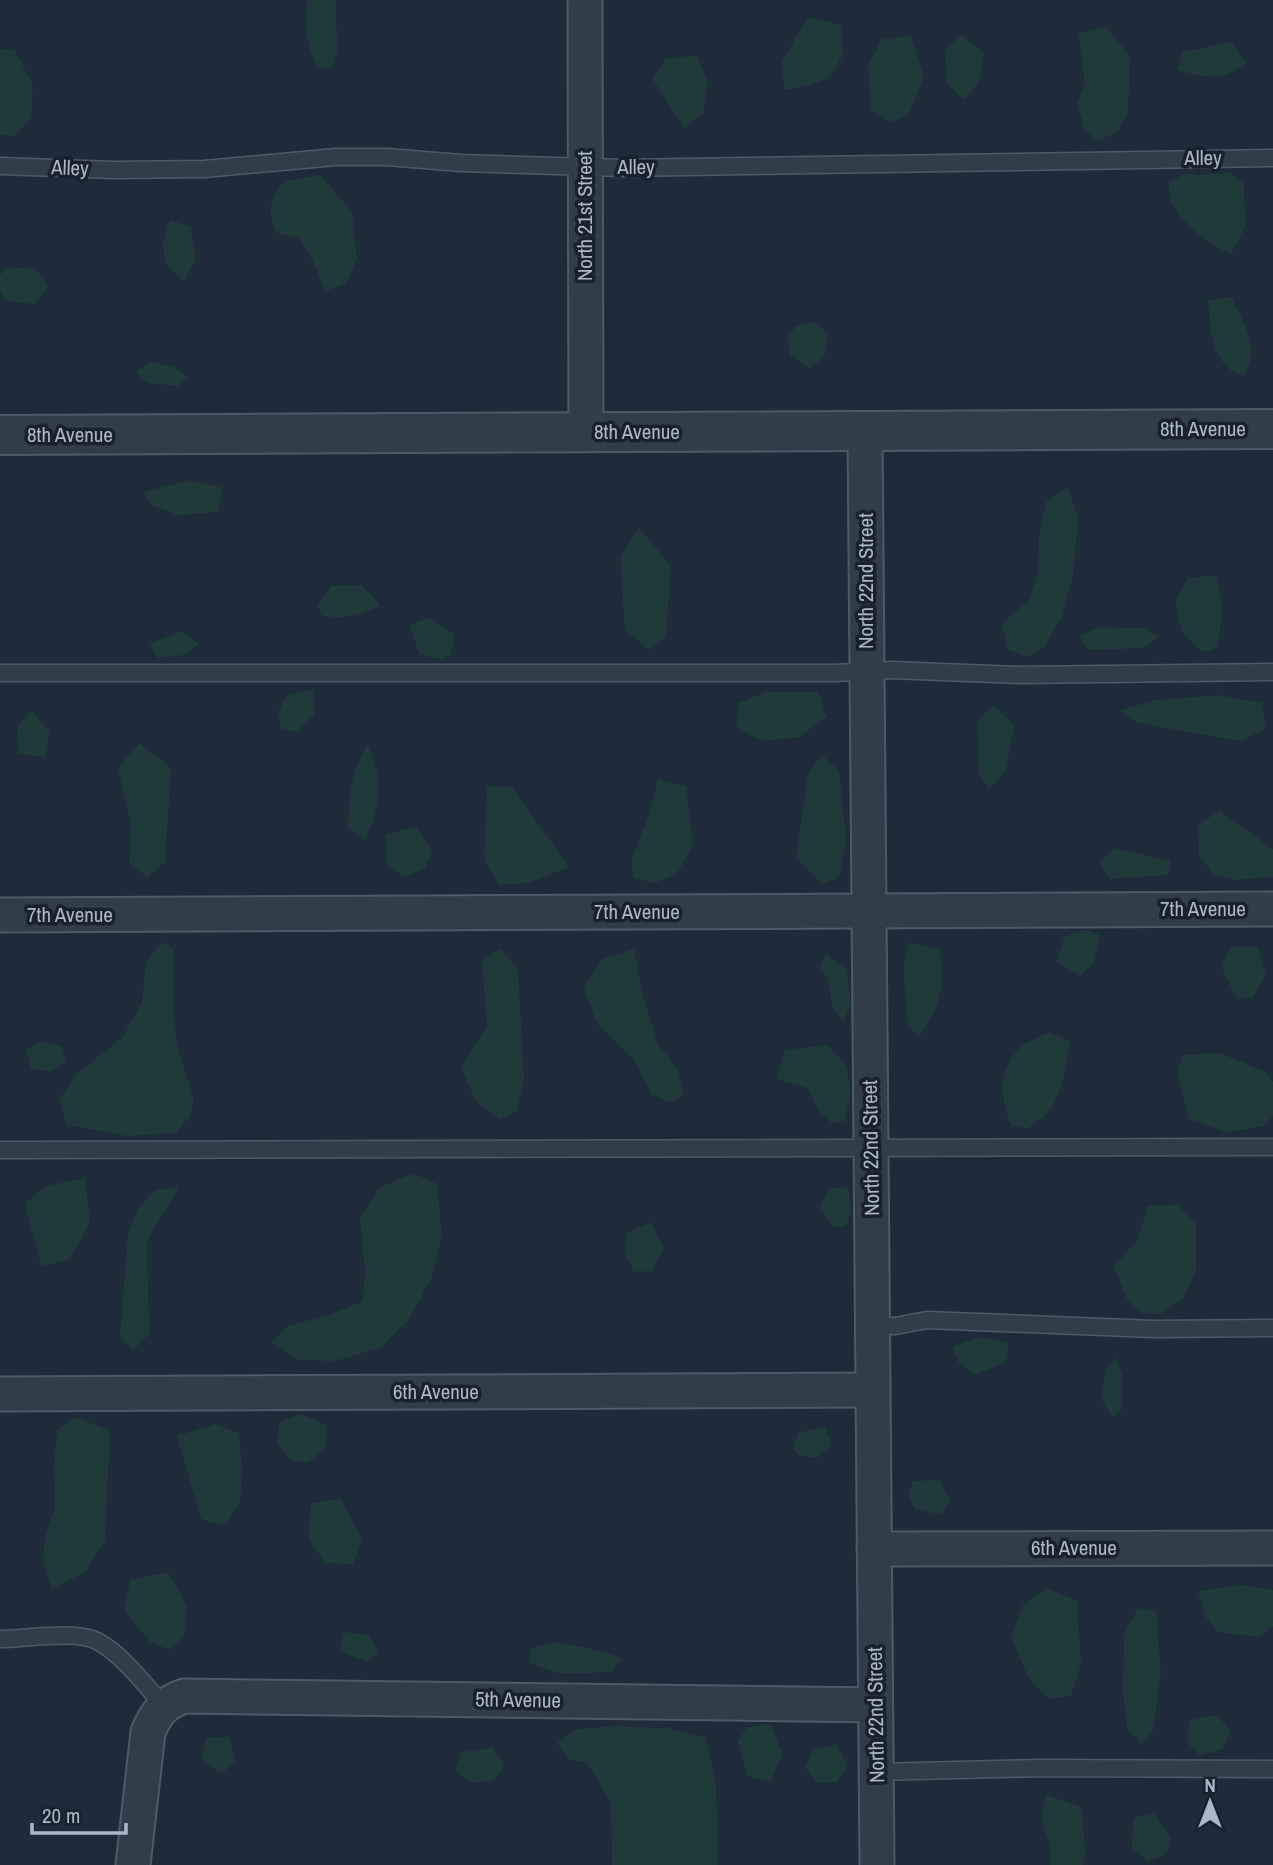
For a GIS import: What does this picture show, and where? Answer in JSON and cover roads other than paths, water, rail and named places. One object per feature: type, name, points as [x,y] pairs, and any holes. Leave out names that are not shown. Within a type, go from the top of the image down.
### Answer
[{"type":"street","name":"North 21st Street","points":[[585,0],[586,432]]},
{"type":"street","name":"8th Avenue","points":[[0,435],[1273,429]]},
{"type":"street","name":"North 22nd Street","points":[[865,431],[877,1865]]},
{"type":"street","name":"7th Avenue","points":[[0,915],[1273,909]]},
{"type":"street","name":"6th Avenue","points":[[0,1394],[873,1390]]},
{"type":"street","name":"6th Avenue","points":[[874,1549],[1273,1548]]},
{"type":"street","name":"5th Avenue","points":[[164,1706],[184,1696],[876,1705]]},
{"type":"street","points":[[134,1865],[148,1732],[155,1715],[164,1706]]},
{"type":"lane","name":"Alley","points":[[0,166],[113,170],[204,169],[336,157],[585,167],[1273,158]]},
{"type":"lane","points":[[0,673],[867,671],[1021,675],[1273,672]]},
{"type":"lane","points":[[0,1150],[1273,1147]]},
{"type":"lane","points":[[873,1326],[895,1326],[927,1320],[1153,1329],[1273,1328]]},
{"type":"lane","points":[[0,1639],[80,1637],[97,1641],[133,1671],[164,1706]]},
{"type":"lane","points":[[876,1772],[1042,1768],[1273,1769]]}]
